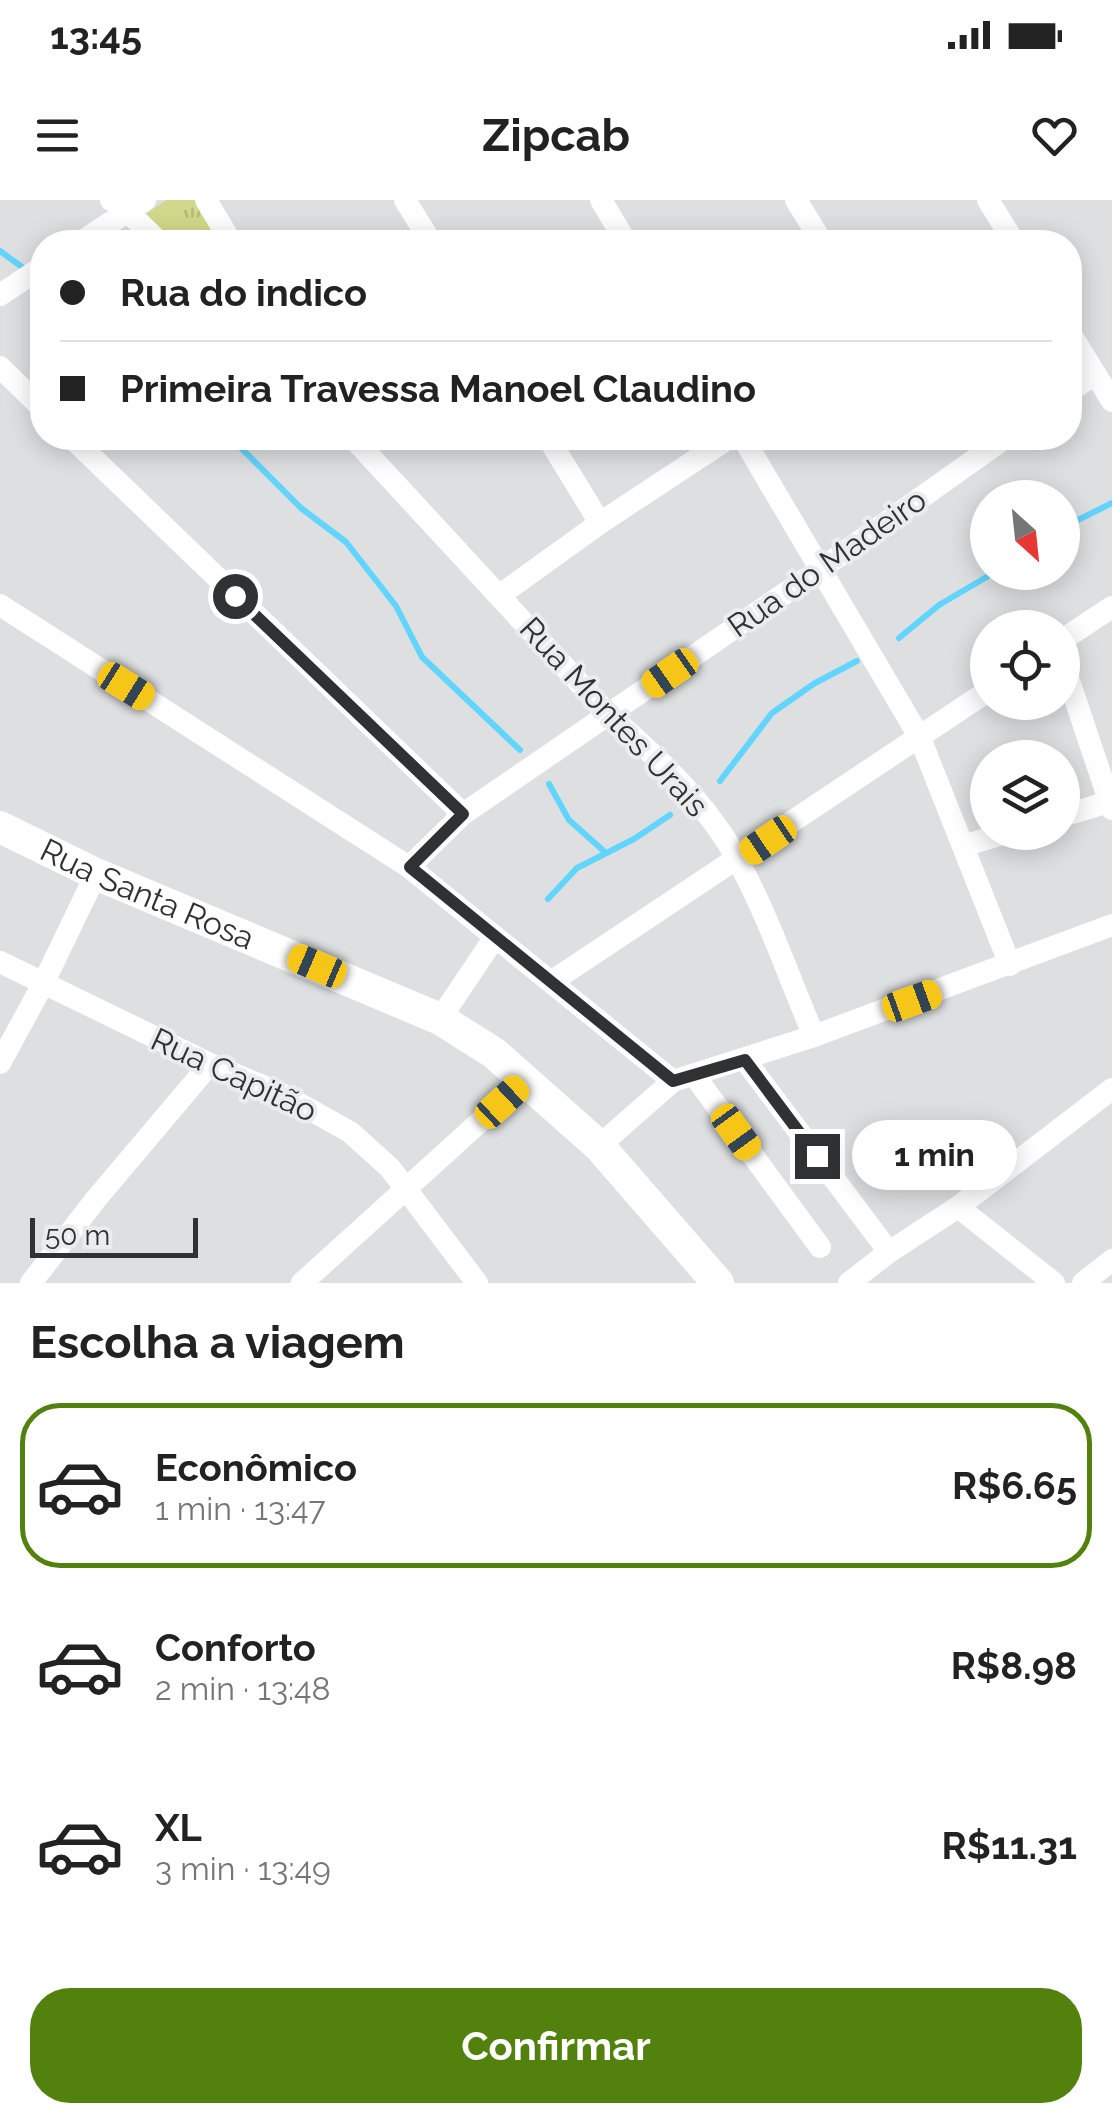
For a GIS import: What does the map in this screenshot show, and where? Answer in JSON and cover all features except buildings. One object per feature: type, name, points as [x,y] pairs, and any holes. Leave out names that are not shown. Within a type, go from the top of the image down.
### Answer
[{"type":"street","points":[[206,200],[224,230]]},
{"type":"street","points":[[406,200],[424,230]]},
{"type":"street","points":[[601,200],[619,230]]},
{"type":"street","points":[[796,200],[815,230]]},
{"type":"street","points":[[988,200],[1002,230]]},
{"type":"street","points":[[96,230],[128,204],[149,230]]},
{"type":"street","points":[[0,295],[30,275]]},
{"type":"street","points":[[1082,353],[1112,401]]},
{"type":"street","points":[[0,367],[30,396]]},
{"type":"street","points":[[1082,383],[1095,374]]},
{"type":"street","points":[[84,450],[463,814]]},
{"type":"street","name":"Rua Montes Urais","points":[[364,450],[715,824],[738,860],[814,1036]]},
{"type":"street","points":[[555,450],[600,524]]},
{"type":"street","points":[[500,595],[711,450]]},
{"type":"street","points":[[750,450],[920,738],[1010,965]]},
{"type":"street","name":"Rua do Madeiro","points":[[410,867],[463,814],[988,450]]},
{"type":"street","points":[[0,605],[410,867],[551,982],[684,1078],[820,1248]]},
{"type":"street","points":[[1080,628],[1112,607]]},
{"type":"street","points":[[551,982],[970,703]]},
{"type":"street","points":[[1080,713],[1111,804],[1080,812]]},
{"type":"street","name":"Rua Santa Rosa","points":[[0,827],[96,874],[440,1018],[494,1053],[599,1146],[718,1283]]},
{"type":"street","points":[[963,846],[970,844]]},
{"type":"street","points":[[0,1063],[44,984],[96,874]]},
{"type":"street","points":[[599,1146],[684,1078],[814,1036],[1112,925]]},
{"type":"street","points":[[440,1018],[495,936]]},
{"type":"street","name":"Rua Capitão","points":[[0,962],[210,1064],[282,1094],[350,1132],[408,1190],[478,1283]]},
{"type":"street","points":[[745,1060],[889,1252]]},
{"type":"street","points":[[31,1283],[210,1064]]},
{"type":"street","points":[[302,1283],[526,1080]]},
{"type":"street","points":[[849,1283],[958,1207],[1112,1089]]},
{"type":"street","points":[[958,1207],[1054,1283]]},
{"type":"street","points":[[1083,1283],[1112,1260]]},
{"type":"green space","points":[[166,200],[195,200],[213,230],[161,230],[146,214]]},
{"type":"waterway","points":[[0,251],[29,272]]},
{"type":"waterway","points":[[243,450],[301,508],[346,542],[396,606],[422,657],[520,750]]},
{"type":"waterway","points":[[1080,519],[1112,503]]},
{"type":"waterway","points":[[899,638],[939,605],[970,587]]},
{"type":"waterway","points":[[720,781],[772,713],[815,683],[857,661]]},
{"type":"waterway","points":[[549,784],[569,820],[606,853]]},
{"type":"waterway","points":[[548,899],[577,868],[634,839],[670,815]]},
{"type":"route","points":[[235,596],[463,814],[410,867],[673,1081],[745,1060],[817,1156]]}]
